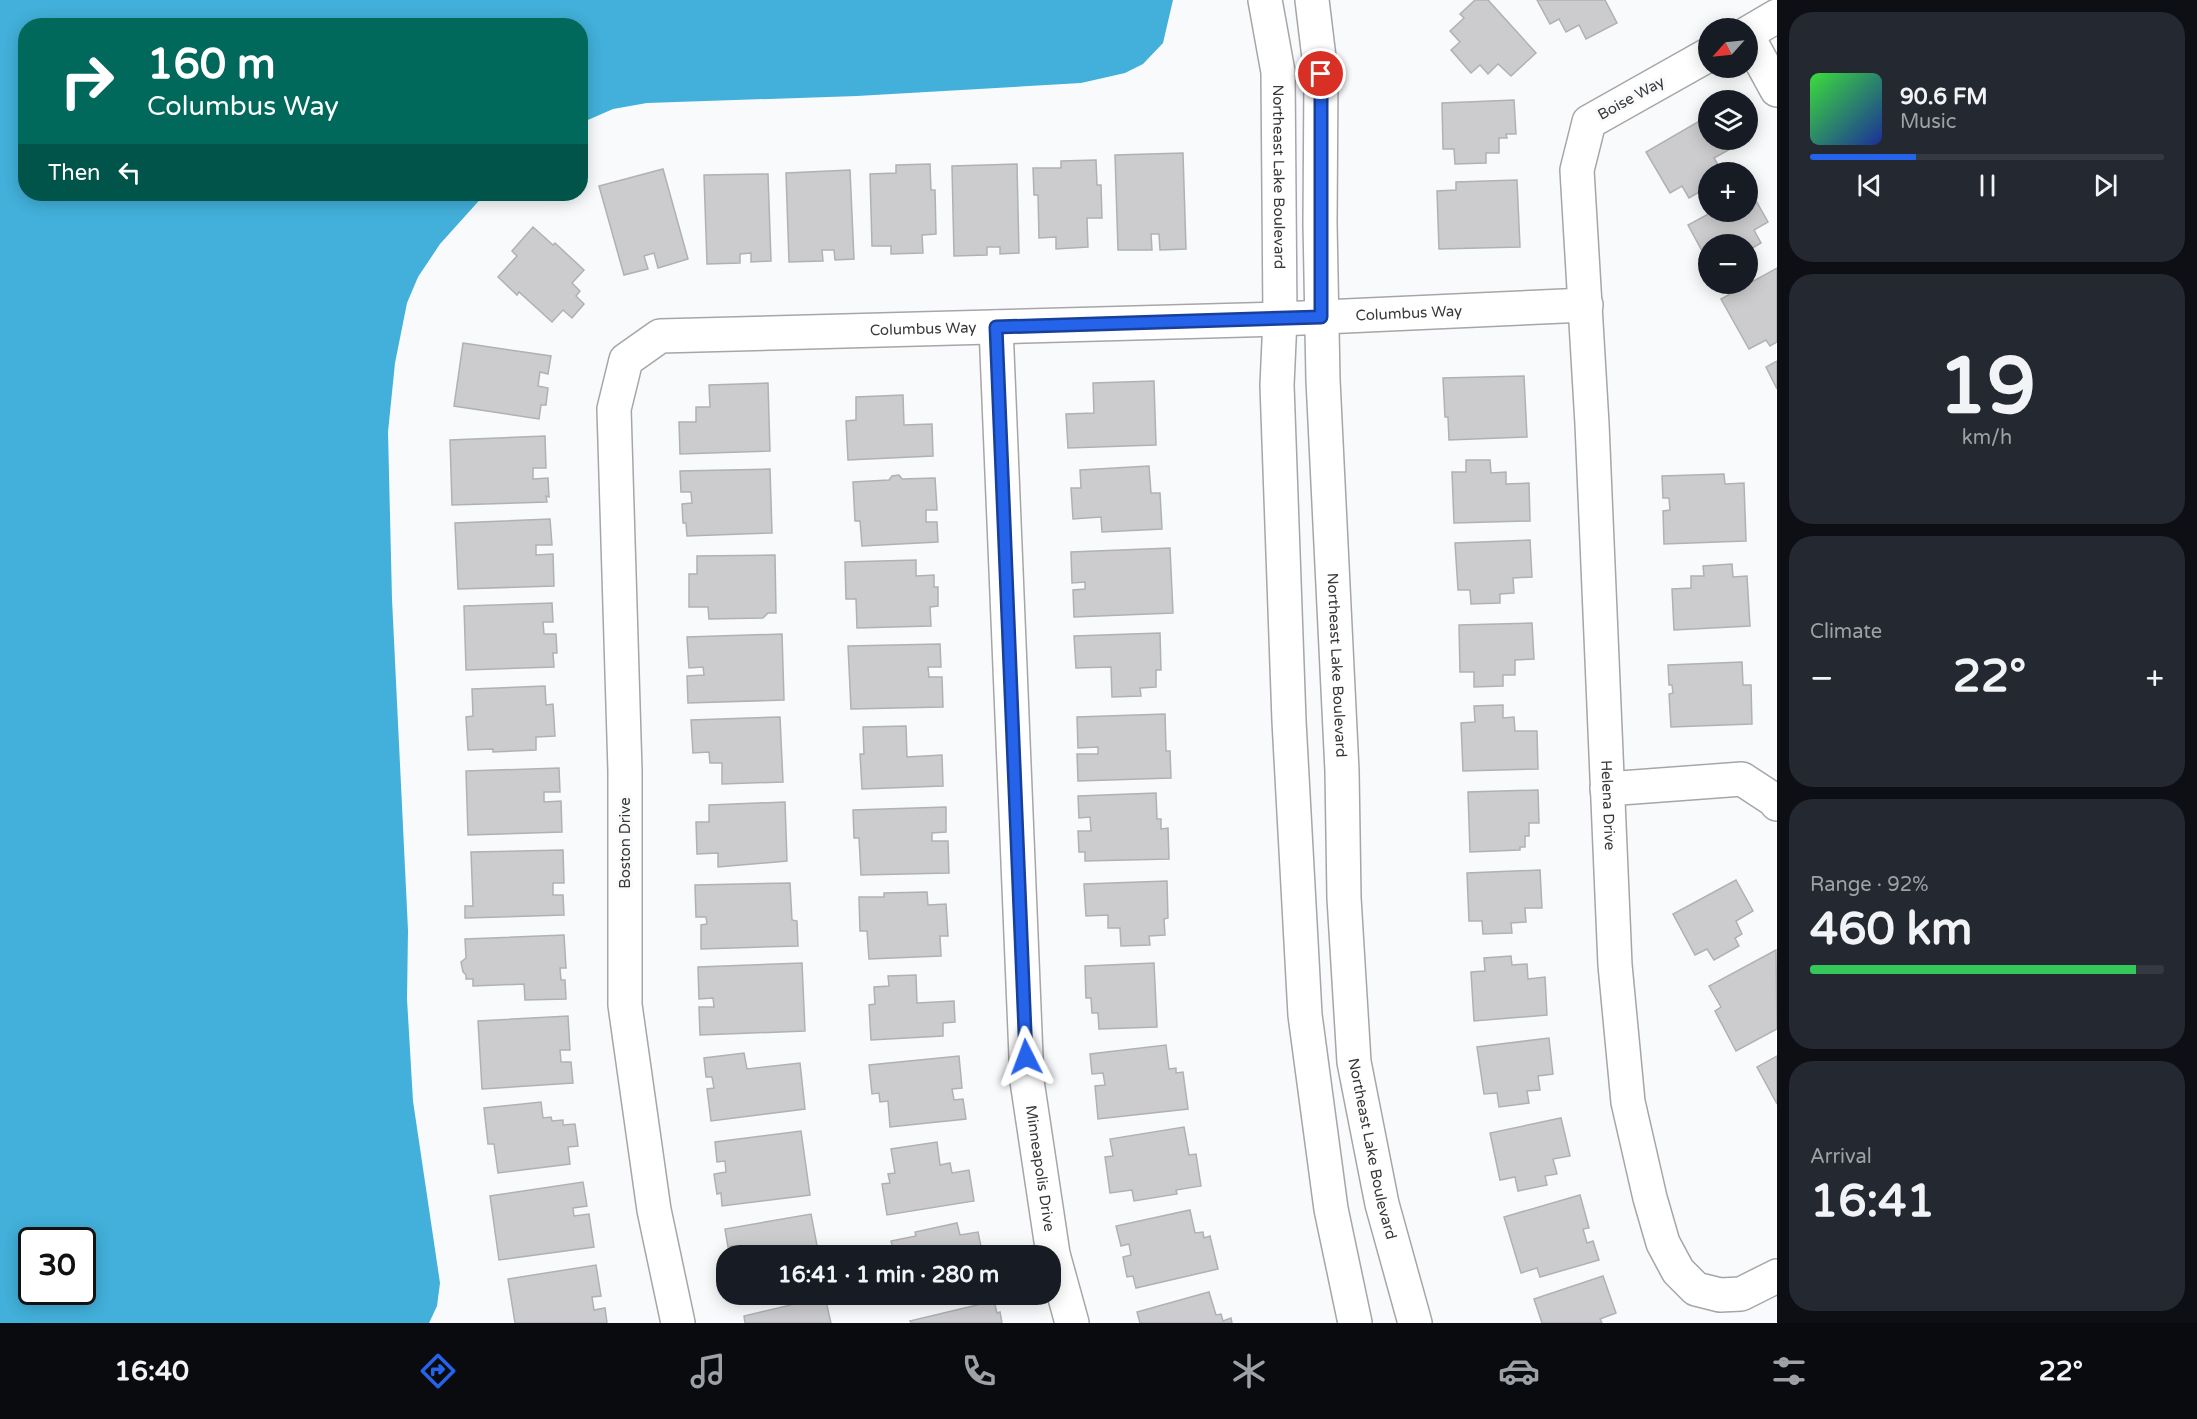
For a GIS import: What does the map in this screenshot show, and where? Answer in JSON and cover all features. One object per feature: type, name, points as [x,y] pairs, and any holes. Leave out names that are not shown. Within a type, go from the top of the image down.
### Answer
[{"type":"street","name":"Northeast Lake Boulevard","points":[[1265,0],[1278,72],[1280,319],[1277,385],[1289,721],[1305,1015],[1331,1209],[1355,1323]]},
{"type":"street","name":"Northeast Lake Boulevard","points":[[1312,0],[1321,74],[1321,317],[1342,771],[1344,898],[1354,1062],[1382,1204],[1415,1323]]},
{"type":"street","points":[[1758,28],[1777,16]]},
{"type":"street","points":[[1758,54],[1777,90]]},
{"type":"street","name":"Boise Way","points":[[1586,304],[1577,170],[1589,122],[1698,61]]},
{"type":"street","name":"Columbus Way","points":[[626,360],[660,336],[1280,319],[1586,304]]},
{"type":"street","name":"Helena Drive","points":[[1586,304],[1616,965],[1628,1102],[1663,1243],[1678,1270],[1696,1289],[1720,1295],[1741,1294],[1777,1276]]},
{"type":"street","name":"Minneapolis Drive","points":[[996,327],[1027,1080],[1053,1254],[1072,1323]]},
{"type":"street","name":"Boston Drive","points":[[626,360],[614,409],[625,771],[625,1005],[654,1210],[678,1323]]},
{"type":"street","points":[[1607,789],[1742,779],[1777,804]]},
{"type":"water","points":[[0,0],[1173,0],[1163,43],[1143,64],[1125,73],[1081,83],[857,96],[647,103],[613,109],[588,120],[588,18],[18,18],[18,201],[479,201],[440,244],[418,277],[407,303],[395,363],[388,432],[392,599],[408,930],[407,999],[413,1101],[440,1283],[437,1306],[429,1323],[0,1323]]},
{"type":"building","points":[[1475,0],[1488,0],[1536,53],[1511,76],[1498,64],[1488,74],[1480,65],[1471,73],[1451,50],[1460,42],[1450,31],[1464,18],[1460,14]]},
{"type":"building","points":[[1537,0],[1605,0],[1617,23],[1586,39],[1579,25],[1566,32],[1559,19],[1550,24]]},
{"type":"building","points":[[1514,100],[1516,134],[1506,134],[1507,138],[1499,138],[1499,153],[1486,153],[1486,163],[1455,164],[1454,149],[1443,149],[1442,103]]},
{"type":"building","points":[[1698,122],[1698,150],[1728,150],[1714,158],[1716,162],[1698,162],[1698,193],[1689,198],[1682,186],[1670,193],[1646,152]]},
{"type":"building","points":[[1183,153],[1186,249],[1160,250],[1159,234],[1151,234],[1152,250],[1118,250],[1115,155]]},
{"type":"building","points":[[1096,160],[1097,185],[1101,185],[1102,218],[1087,218],[1088,247],[1056,249],[1056,237],[1039,238],[1038,195],[1034,195],[1033,168],[1061,168],[1061,161]]},
{"type":"building","points":[[930,164],[931,190],[935,190],[936,234],[922,235],[923,253],[891,254],[891,246],[872,246],[870,174],[896,173],[896,165]]},
{"type":"building","points":[[1017,164],[1019,253],[1000,254],[1000,247],[987,247],[987,255],[954,256],[952,166]]},
{"type":"building","points":[[663,169],[688,259],[658,268],[654,253],[644,256],[648,269],[624,275],[599,186]]},
{"type":"building","points":[[850,170],[854,259],[835,260],[834,250],[822,250],[823,261],[789,262],[786,173]]},
{"type":"building","points":[[768,174],[771,261],[751,262],[751,253],[740,254],[740,263],[707,264],[704,175]]},
{"type":"building","points":[[1517,180],[1520,247],[1439,249],[1437,191],[1456,190],[1456,182]]},
{"type":"building","points":[[1758,204],[1768,222],[1754,230],[1756,234],[1698,234],[1698,244],[1688,225],[1698,220],[1698,222],[1758,222]]},
{"type":"building","points":[[533,227],[553,245],[555,243],[584,270],[572,283],[580,291],[576,296],[584,304],[572,318],[563,310],[552,322],[519,292],[517,295],[498,277],[517,256],[512,251]]},
{"type":"building","points":[[1777,268],[1777,342],[1770,346],[1766,340],[1749,349],[1721,299],[1730,294],[1758,294],[1758,279]]},
{"type":"building","points":[[463,343],[551,356],[548,374],[540,372],[538,386],[548,388],[546,405],[541,405],[539,419],[454,406]]},
{"type":"building","points":[[1777,361],[1777,389],[1766,367]]},
{"type":"building","points":[[1524,376],[1527,437],[1449,440],[1443,378]]},
{"type":"building","points":[[1154,381],[1156,445],[1068,448],[1066,414],[1094,413],[1093,383]]},
{"type":"building","points":[[768,383],[770,451],[680,454],[679,422],[696,422],[696,407],[710,407],[709,385]]},
{"type":"building","points":[[903,395],[904,425],[932,424],[933,456],[848,460],[846,421],[856,420],[856,397]]},
{"type":"building","points":[[545,436],[546,468],[533,468],[533,479],[548,478],[547,502],[452,505],[450,440]]},
{"type":"building","points":[[1466,460],[1490,460],[1491,473],[1506,472],[1506,484],[1529,483],[1530,521],[1454,523],[1452,472],[1466,472]]},
{"type":"building","points":[[1149,466],[1151,493],[1160,493],[1162,529],[1102,532],[1101,517],[1073,519],[1071,488],[1081,488],[1080,470]]},
{"type":"building","points":[[770,469],[772,533],[687,536],[686,523],[683,523],[682,504],[692,503],[691,492],[681,492],[680,471]]},
{"type":"building","points":[[1724,474],[1725,484],[1744,483],[1746,541],[1664,544],[1663,511],[1670,510],[1669,498],[1663,498],[1662,476]]},
{"type":"building","points":[[899,475],[902,479],[935,478],[937,510],[926,510],[926,522],[937,522],[938,542],[862,546],[860,521],[855,521],[853,482],[889,480],[892,476]]},
{"type":"building","points":[[550,519],[552,545],[536,545],[536,555],[553,554],[554,586],[458,589],[455,523]]},
{"type":"building","points":[[1530,540],[1532,577],[1513,578],[1514,593],[1500,594],[1500,603],[1471,604],[1470,590],[1458,590],[1455,543]]},
{"type":"building","points":[[1170,548],[1173,613],[1074,617],[1073,590],[1085,589],[1085,582],[1072,583],[1071,552]]},
{"type":"building","points":[[775,555],[776,613],[768,613],[763,618],[709,619],[708,607],[689,607],[689,574],[697,574],[697,556]]},
{"type":"building","points":[[916,560],[916,576],[934,575],[934,587],[938,587],[938,606],[930,607],[931,626],[857,628],[856,599],[846,599],[845,562]]},
{"type":"building","points":[[1732,564],[1733,577],[1747,576],[1750,626],[1674,630],[1672,589],[1691,588],[1691,576],[1704,576],[1703,566]]},
{"type":"building","points":[[552,603],[553,622],[543,622],[544,634],[556,634],[557,653],[553,653],[554,667],[466,670],[464,606]]},
{"type":"building","points":[[1532,623],[1534,659],[1515,660],[1515,675],[1503,675],[1503,686],[1474,687],[1474,672],[1460,672],[1459,625]]},
{"type":"building","points":[[1160,633],[1161,670],[1156,670],[1156,687],[1140,688],[1141,696],[1112,697],[1111,667],[1076,668],[1074,636]]},
{"type":"building","points":[[782,634],[784,700],[688,703],[687,676],[704,675],[703,667],[689,668],[687,637]]},
{"type":"building","points":[[940,644],[941,667],[928,667],[929,677],[942,677],[943,707],[851,709],[848,646]]},
{"type":"building","points":[[1742,662],[1743,685],[1751,685],[1752,724],[1671,727],[1669,694],[1673,693],[1672,685],[1669,685],[1668,665]]},
{"type":"building","points":[[545,686],[546,705],[553,704],[555,736],[536,737],[536,750],[493,752],[493,749],[468,750],[466,717],[473,716],[472,689]]},
{"type":"building","points":[[1503,705],[1503,718],[1514,717],[1515,731],[1537,731],[1538,769],[1463,771],[1461,723],[1475,722],[1474,706]]},
{"type":"building","points":[[1165,714],[1166,751],[1170,751],[1171,778],[1078,781],[1077,754],[1098,754],[1098,747],[1078,748],[1077,717]]},
{"type":"building","points":[[780,717],[783,782],[722,784],[722,763],[710,763],[709,752],[693,753],[691,720]]},
{"type":"building","points":[[906,726],[907,757],[942,755],[943,786],[862,789],[860,754],[864,754],[863,727]]},
{"type":"building","points":[[559,768],[560,792],[544,792],[544,802],[561,801],[562,832],[468,835],[466,771]]},
{"type":"building","points":[[1538,790],[1539,823],[1529,823],[1529,836],[1525,836],[1525,847],[1520,847],[1520,850],[1470,852],[1468,792]]},
{"type":"building","points":[[1156,793],[1157,819],[1161,819],[1161,829],[1168,828],[1169,859],[1085,861],[1085,852],[1079,852],[1078,831],[1091,831],[1090,817],[1079,818],[1078,796]]},
{"type":"building","points":[[785,802],[787,861],[718,867],[718,853],[697,854],[696,822],[709,822],[709,805]]},
{"type":"building","points":[[946,807],[946,832],[932,833],[932,841],[948,841],[949,873],[861,875],[859,838],[854,838],[853,810]]},
{"type":"building","points":[[563,850],[564,883],[553,883],[553,895],[563,895],[564,915],[465,918],[465,906],[473,906],[471,852]]},
{"type":"building","points":[[1540,870],[1542,908],[1525,908],[1526,922],[1511,923],[1512,933],[1483,934],[1482,921],[1469,921],[1467,873]]},
{"type":"building","points":[[1736,880],[1753,911],[1736,921],[1742,934],[1735,938],[1739,946],[1714,960],[1707,949],[1695,955],[1673,914]]},
{"type":"building","points":[[1167,881],[1168,918],[1164,919],[1165,935],[1149,936],[1150,945],[1121,946],[1120,928],[1108,928],[1108,915],[1086,916],[1084,884]]},
{"type":"building","points":[[790,883],[792,920],[797,921],[798,946],[701,949],[701,925],[707,924],[706,917],[696,917],[695,885]]},
{"type":"building","points":[[927,892],[928,905],[946,904],[948,936],[940,936],[941,956],[869,959],[867,931],[860,931],[859,897],[884,897],[884,893]]},
{"type":"building","points":[[564,935],[566,968],[560,968],[561,980],[565,980],[566,999],[525,1000],[524,984],[473,986],[473,979],[466,979],[463,972],[461,962],[466,958],[465,939]]},
{"type":"building","points":[[1776,950],[1777,1029],[1736,1051],[1715,1011],[1721,1007],[1709,986]]},
{"type":"building","points":[[1511,956],[1512,965],[1527,964],[1528,979],[1545,977],[1547,1015],[1474,1021],[1471,972],[1485,971],[1484,958]]},
{"type":"building","points":[[802,963],[805,1031],[700,1035],[699,1007],[714,1007],[713,998],[699,999],[698,967]]},
{"type":"building","points":[[1154,963],[1157,1027],[1099,1029],[1098,1013],[1092,1013],[1091,998],[1086,998],[1085,966]]},
{"type":"building","points":[[916,975],[917,1003],[954,1001],[955,1022],[943,1023],[943,1036],[871,1040],[869,1005],[875,1004],[874,987],[889,986],[888,976]]},
{"type":"building","points":[[568,1016],[570,1050],[560,1050],[561,1062],[571,1062],[573,1083],[482,1089],[478,1021]]},
{"type":"building","points":[[1549,1038],[1553,1074],[1538,1076],[1540,1090],[1527,1091],[1529,1103],[1499,1107],[1497,1093],[1484,1094],[1477,1047]]},
{"type":"building","points":[[1166,1045],[1169,1069],[1176,1068],[1176,1073],[1183,1072],[1188,1109],[1098,1119],[1095,1086],[1105,1085],[1103,1073],[1092,1074],[1090,1054]]},
{"type":"building","points":[[744,1053],[747,1069],[800,1063],[805,1109],[711,1121],[707,1089],[714,1088],[712,1077],[706,1077],[704,1058]]},
{"type":"building","points":[[959,1056],[962,1088],[952,1089],[954,1100],[963,1099],[966,1119],[890,1127],[888,1101],[880,1102],[879,1093],[872,1094],[869,1065]]},
{"type":"building","points":[[1777,1056],[1777,1104],[1757,1067]]},
{"type":"building","points":[[541,1102],[543,1118],[551,1117],[552,1121],[563,1120],[563,1125],[575,1124],[578,1146],[568,1147],[570,1164],[498,1173],[494,1144],[488,1144],[484,1108]]},
{"type":"building","points":[[1561,1118],[1570,1156],[1553,1159],[1557,1174],[1545,1176],[1547,1185],[1518,1191],[1515,1177],[1500,1180],[1490,1133]]},
{"type":"building","points":[[1184,1127],[1189,1155],[1196,1154],[1201,1186],[1176,1190],[1177,1194],[1134,1201],[1132,1190],[1110,1193],[1105,1157],[1113,1156],[1110,1139]]},
{"type":"building","points":[[801,1131],[810,1195],[722,1206],[721,1193],[717,1194],[714,1174],[726,1172],[725,1161],[717,1162],[715,1142]]},
{"type":"building","points":[[937,1142],[940,1165],[950,1163],[952,1173],[969,1170],[974,1201],[887,1215],[882,1184],[890,1183],[888,1174],[895,1173],[891,1149]]},
{"type":"building","points":[[583,1182],[587,1206],[573,1208],[574,1216],[589,1214],[594,1247],[499,1260],[490,1196]]},
{"type":"building","points":[[1580,1195],[1589,1228],[1583,1229],[1587,1243],[1593,1241],[1599,1260],[1540,1277],[1537,1268],[1521,1273],[1504,1217]]},
{"type":"building","points":[[1190,1210],[1195,1233],[1203,1232],[1204,1238],[1210,1236],[1218,1269],[1136,1288],[1133,1276],[1127,1277],[1123,1257],[1131,1255],[1129,1244],[1121,1246],[1116,1226]]},
{"type":"building","points":[[811,1214],[817,1245],[728,1245],[725,1229]]},
{"type":"building","points":[[957,1223],[960,1235],[978,1232],[981,1245],[892,1245],[891,1241],[916,1236],[915,1232]]},
{"type":"building","points":[[596,1265],[601,1296],[592,1297],[594,1310],[605,1308],[607,1323],[515,1323],[508,1279]]},
{"type":"building","points":[[1603,1276],[1616,1313],[1600,1319],[1602,1323],[1542,1323],[1534,1299]]},
{"type":"building","points":[[1209,1292],[1216,1315],[1221,1314],[1223,1321],[1231,1318],[1232,1323],[1140,1323],[1137,1312]]},
{"type":"building","points":[[791,1305],[827,1305],[831,1323],[745,1323],[744,1316]]},
{"type":"building","points":[[977,1305],[995,1305],[997,1313],[1000,1312],[1002,1323],[911,1323],[910,1321]]},
{"type":"route","points":[[1026,1057],[996,327],[1321,317],[1321,74]]}]
